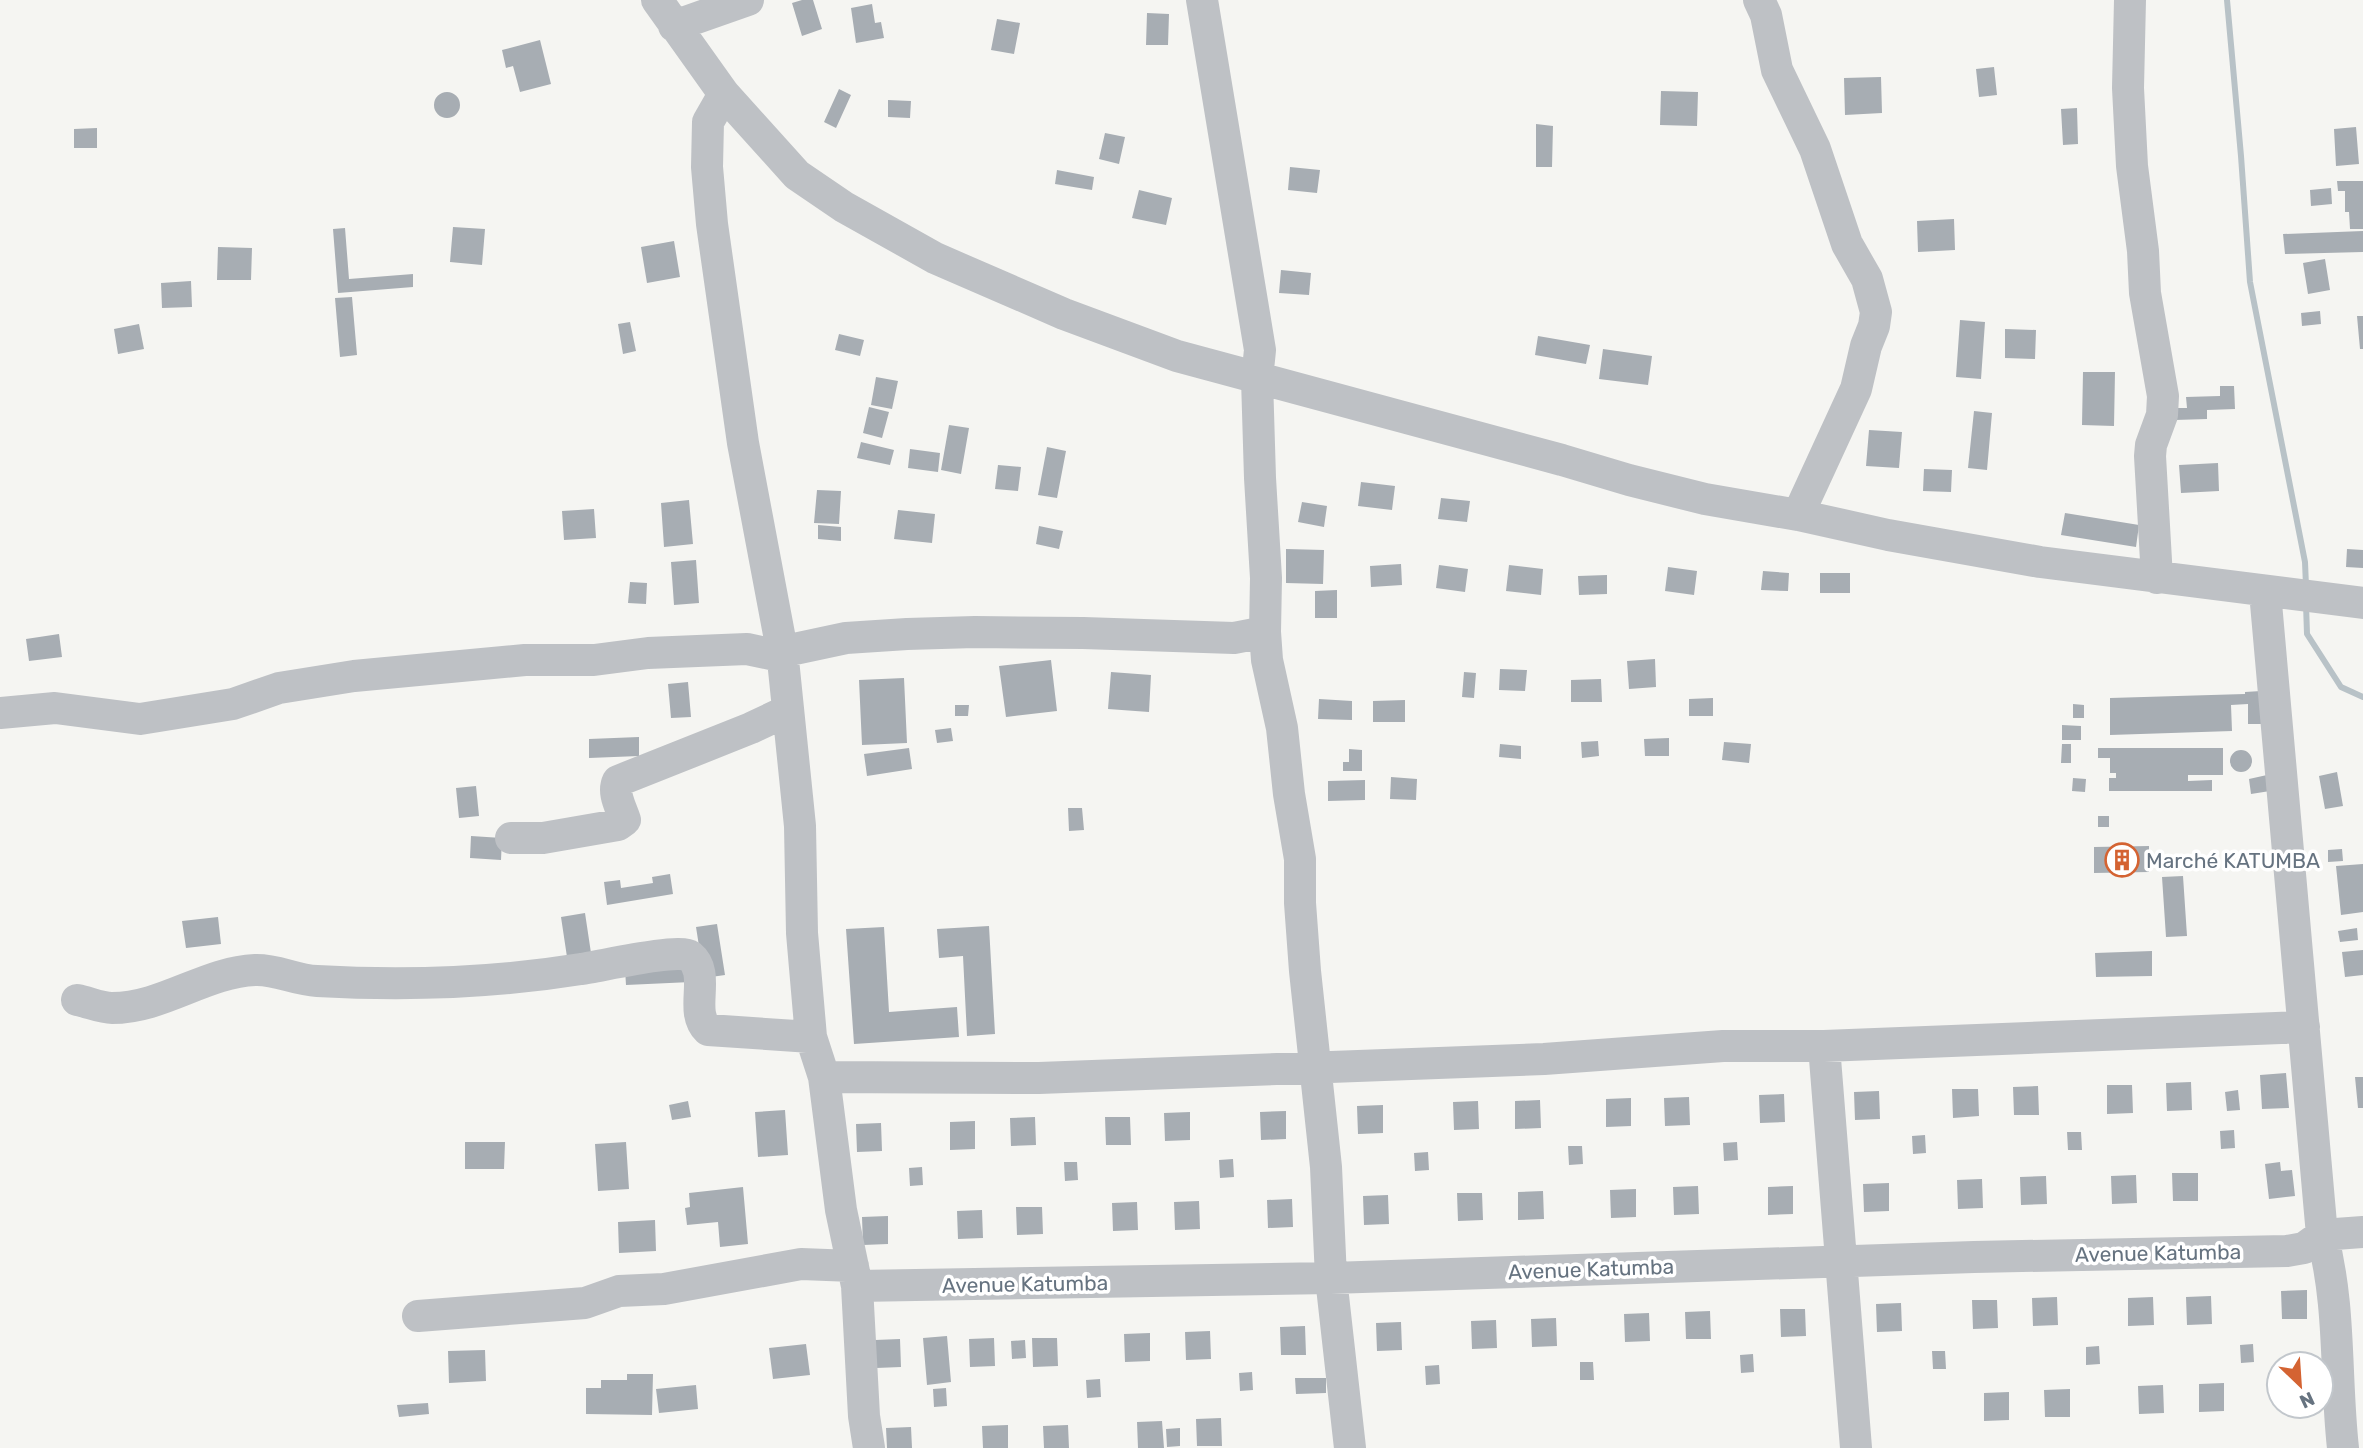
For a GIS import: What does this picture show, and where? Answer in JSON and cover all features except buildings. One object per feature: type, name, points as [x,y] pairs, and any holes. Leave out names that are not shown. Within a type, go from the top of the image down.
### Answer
[{"type":"street","points":[[748,0],[665,13],[724,94],[797,176],[844,207],[935,258],[1064,314],[1177,356],[1705,499],[2040,562],[2351,602]]},
{"type":"street","points":[[1202,0],[1260,350],[1257,379],[1267,660],[1282,727],[1289,794],[1300,859],[1300,903],[1326,1167],[1331,1278],[1350,1448]]},
{"type":"street","points":[[1759,0],[1766,15],[1777,70],[1815,149],[1847,244],[1867,279],[1876,312],[1856,389],[1798,515]]},
{"type":"street","points":[[2130,0],[2128,88],[2132,166],[2143,251],[2145,293],[2163,396],[2162,415],[2151,444],[2150,456],[2157,578]]},
{"type":"street","points":[[724,94],[708,122],[707,167],[712,223],[743,443],[782,650],[800,826],[802,933],[811,1037],[824,1077],[841,1210],[855,1276],[864,1416],[869,1448]]},
{"type":"street","points":[[2276,594],[2304,1027],[2322,1235],[2331,1269],[2338,1331],[2337,1398],[2343,1448]]},
{"type":"street","points":[[0,713],[55,708],[140,719],[233,704],[279,688],[354,676],[515,660],[594,660],[649,653],[747,649],[771,654],[846,638],[948,632],[1234,638],[1265,632]]},
{"type":"street","points":[[511,838],[543,838],[618,825],[625,820],[616,795],[615,785],[618,781],[787,711]]},
{"type":"street","points":[[77,1000],[104,1007],[130,1007],[233,972],[252,970],[266,970],[315,981],[439,982],[528,977],[655,956],[686,954],[692,957],[696,967],[700,1021],[708,1030],[811,1037]]},
{"type":"street","points":[[824,1077],[1039,1078],[1544,1059],[1723,1046],[1824,1046],[2304,1027]]},
{"type":"street","points":[[1824,1046],[1839,1262],[1856,1448]]},
{"type":"street","points":[[2322,1235],[2363,1232]]},
{"type":"street","name":"Avenue Katumba","points":[[418,1315],[585,1303],[619,1291],[664,1289],[801,1264],[855,1276],[1331,1278],[2199,1251],[2287,1251],[2304,1248],[2322,1235]]},
{"type":"waterway","points":[[2227,0],[2250,282],[2305,562],[2306,586]]},
{"type":"waterway","points":[[2306,604],[2307,634],[2341,687],[2363,697]]},
{"type":"place","name":"Marché KATUMBA","points":[[2122,860]]}]
